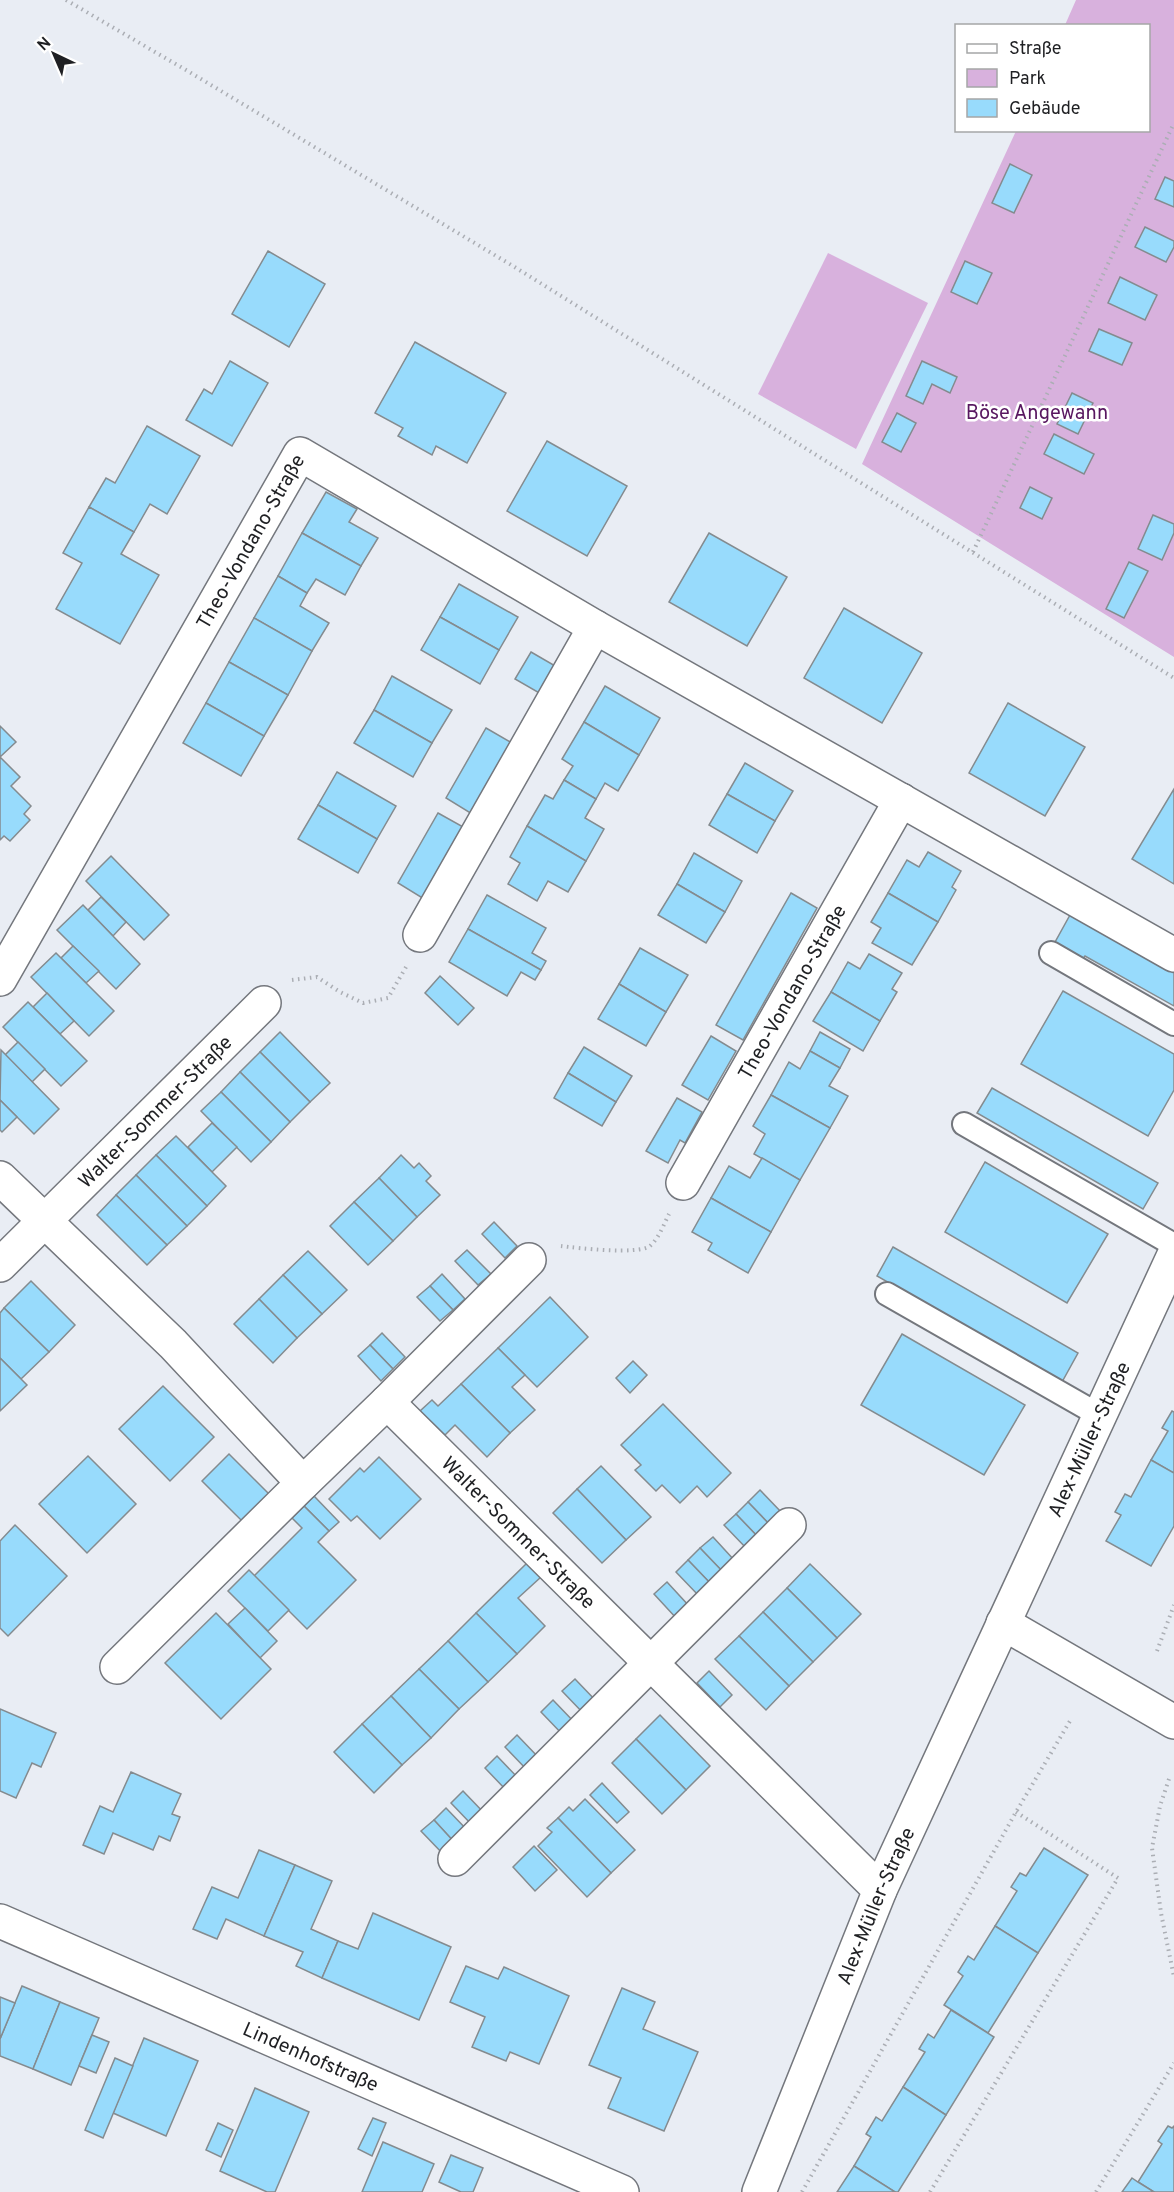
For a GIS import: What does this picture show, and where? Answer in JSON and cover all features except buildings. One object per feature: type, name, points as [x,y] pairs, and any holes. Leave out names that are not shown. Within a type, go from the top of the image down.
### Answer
[{"type":"street","name":"Theo-Vondano-Straße","points":[[0,979],[300,454],[595,627],[1174,955]]},
{"type":"street","points":[[420,934],[595,627]]},
{"type":"street","name":"Theo-Vondano-Straße","points":[[683,1183],[901,800]]},
{"type":"street","name":"Walter-Sommer-Straße","points":[[0,1264],[264,1003]]},
{"type":"street","points":[[0,1178],[173,1344],[303,1483]]},
{"type":"street","name":"Alex-Müller-Straße","points":[[759,2192],[880,1890],[1174,1255]]},
{"type":"street","points":[[117,1667],[529,1260]]},
{"type":"street","name":"Walter-Sommer-Straße","points":[[387,1402],[880,1890]]},
{"type":"street","points":[[455,1859],[789,1525]]},
{"type":"street","points":[[1003,1623],[1174,1722]]},
{"type":"street","name":"Lindenhofstraße","points":[[0,1921],[622,2192]]},
{"type":"lane","points":[[1051,953],[1174,1024]]},
{"type":"lane","points":[[964,1124],[1174,1245]]},
{"type":"lane","points":[[887,1294],[1099,1415]]},
{"type":"path","points":[[66,0],[513,266],[1174,678]]},
{"type":"path","points":[[974,552],[1174,123]]},
{"type":"path","points":[[264,1003],[290,980],[317,977],[363,1003],[388,998],[403,974],[420,934]]},
{"type":"path","points":[[529,1260],[548,1245],[635,1250],[649,1247],[660,1233],[683,1183]]},
{"type":"path","points":[[1157,1651],[1174,1605]]},
{"type":"path","points":[[802,2192],[1016,1812],[1070,1721]]},
{"type":"path","points":[[1169,1779],[1160,1806],[1152,1848],[1161,1913],[1174,1977]]},
{"type":"path","points":[[930,2192],[1118,1878],[1016,1812]]},
{"type":"path","points":[[1096,2192],[1174,2063]]},
{"type":"green space","name":"Böse Angewann","points":[[1076,0],[1174,0],[1174,657],[862,464],[1016,132],[1150,132],[1150,24],[1065,24]]},
{"type":"green space","points":[[828,253],[928,303],[856,449],[758,394]]}]
